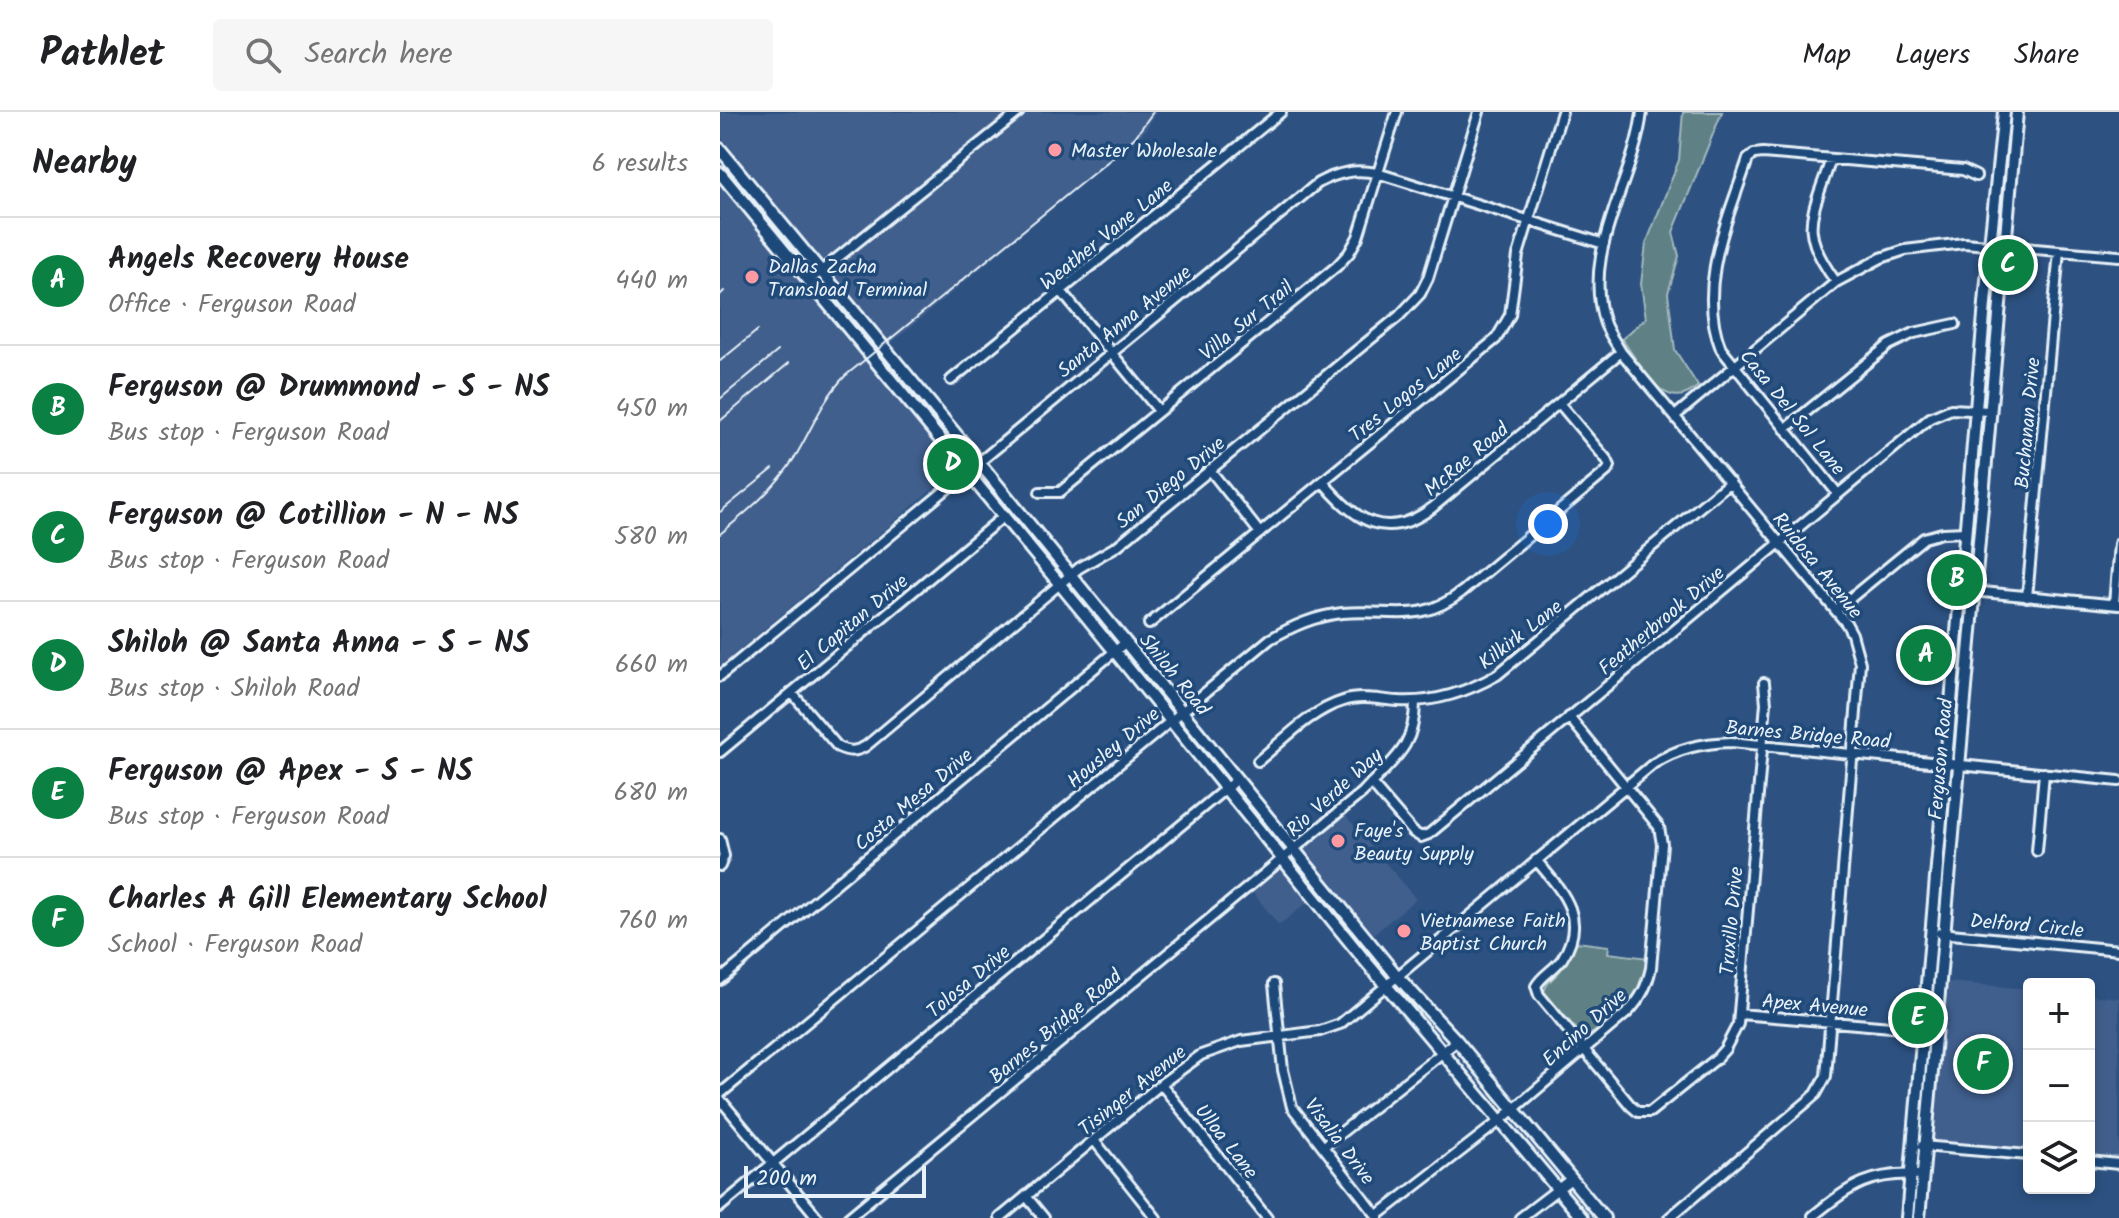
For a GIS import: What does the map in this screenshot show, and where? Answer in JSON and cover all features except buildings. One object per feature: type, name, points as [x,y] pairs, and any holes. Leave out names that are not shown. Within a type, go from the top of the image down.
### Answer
[{"type":"main road","name":"Ferguson Road","points":[[1919,1218],[1923,1175],[1919,1145],[1923,1030],[2004,112]]},
{"type":"main road","name":"Ferguson Road","points":[[1907,1218],[1910,1174],[1919,1145],[1935,1031],[2017,112]]},
{"type":"main road","name":"Shiloh Road","points":[[722,157],[822,272],[978,461],[1397,976],[1457,1041],[1604,1218]]},
{"type":"main road","name":"Shiloh Road","points":[[720,173],[967,470],[1386,985],[1582,1218]]},
{"type":"street","points":[[810,280],[1019,112]]},
{"type":"street","name":"Weather Vane Lane","points":[[951,380],[1281,112]]},
{"type":"street","name":"Villa Sur Trail","points":[[1040,492],[1060,492],[1337,266],[1358,237],[1397,112]]},
{"type":"street","name":"San Diego Drive","points":[[792,693],[838,747],[848,751],[858,750],[1070,575],[1117,546],[1412,305],[1428,278],[1479,112]]},
{"type":"street","name":"Tres Logos Lane","points":[[1149,624],[1496,339],[1510,315],[1516,265],[1562,112]]},
{"type":"street","name":"Ruidosa Avenue","points":[[1642,112],[1635,148],[1599,266],[1601,307],[1606,327],[1621,352],[1836,610],[1852,634],[1860,663],[1826,1076],[1816,1094],[1669,1218]]},
{"type":"street","name":"Casa Del Sol Lane","points":[[1838,494],[1734,366],[1721,349],[1714,332],[1712,281],[1715,260],[1748,159],[1759,153],[1963,170],[1976,176]]},
{"type":"street","points":[[1831,159],[1814,212],[1811,238],[1819,257],[1836,282]]},
{"type":"street","name":"Santa Anna Avenue","points":[[720,676],[1318,183],[1347,171],[1377,173],[1604,244]]},
{"type":"street","points":[[1675,416],[1836,282],[1881,258],[1905,250],[1946,244],[2119,256]]},
{"type":"street","name":"Buchanan Drive","points":[[2027,597],[2059,251]]},
{"type":"street","points":[[1061,291],[1159,411]]},
{"type":"street","points":[[1785,429],[1889,345],[1914,333],[1955,324]]},
{"type":"street","name":"McRae Road","points":[[1323,482],[1340,503],[1363,520],[1387,525],[1410,522],[1432,508],[1621,352]]},
{"type":"street","name":"Housley Drive","points":[[720,1097],[1251,653],[1291,627],[1311,619],[1341,613],[1424,613],[1445,604],[1463,591],[1610,466],[1559,403]]},
{"type":"street","name":"Featherbrook Drive","points":[[1371,783],[1413,832],[1421,837],[1429,834],[1936,413],[1951,409],[1990,411]]},
{"type":"street","points":[[1210,470],[1260,533]]},
{"type":"street","name":"Kilkirk Lane","points":[[1258,761],[1313,716],[1337,703],[1359,698],[1415,702],[1466,691],[1497,675],[1730,482]]},
{"type":"street","name":"El Capitan Drive","points":[[720,752],[1004,516]]},
{"type":"street","points":[[1836,610],[1924,538],[1942,533],[1966,532]]},
{"type":"street","points":[[1961,590],[2116,604],[2119,544]]},
{"type":"street","name":"Costa Mesa Drive","points":[[720,980],[1126,642]]},
{"type":"street","name":"Truxillo Drive","points":[[1583,1050],[1638,1112],[1650,1112],[1716,1059],[1734,1035],[1740,1014],[1766,703],[1764,683]]},
{"type":"street","name":"Rio Verde Way","points":[[1282,858],[1371,783],[1401,753],[1409,742],[1413,728],[1415,702]]},
{"type":"street","name":"Encino Drive","points":[[1378,1217],[1501,1120],[1640,999],[1651,968],[1662,837],[1654,820],[1569,717]]},
{"type":"street","name":"Barnes Bridge Road","points":[[1386,985],[1653,764],[1679,750],[1709,743],[1762,745],[2119,781]]},
{"type":"street","points":[[2037,851],[2044,773]]},
{"type":"street","name":"Tolosa Drive","points":[[720,1207],[1237,779]]},
{"type":"street","points":[[720,839],[724,856],[720,866]]},
{"type":"street","name":"Barnes Bridge Road","points":[[848,1218],[1282,858]]},
{"type":"street","points":[[1536,860],[1564,893],[1572,912],[1573,925],[1571,939],[1561,961],[1536,986],[1539,995],[1583,1050]]},
{"type":"street","name":"Delford Circle","points":[[1931,932],[2119,950]]},
{"type":"street","name":"Visalia Drive","points":[[1274,984],[1283,1070],[1292,1107],[1378,1217]]},
{"type":"street","name":"Tisinger Avenue","points":[[1000,1218],[1186,1064],[1222,1046],[1330,1030],[1386,985]]},
{"type":"street","name":"Apex Avenue","points":[[1740,1014],[1935,1031]]},
{"type":"street","points":[[1323,1147],[1457,1041]]},
{"type":"street","name":"Ulloa Lane","points":[[1161,1084],[1267,1218]]},
{"type":"street","points":[[720,1097],[818,1218]]},
{"type":"street","points":[[1094,1140],[1156,1218]]},
{"type":"street","points":[[1919,1145],[2023,1154]]},
{"type":"street","points":[[2095,1162],[2119,1164]]},
{"type":"street","points":[[1813,1216],[1859,1182],[1883,1175],[1923,1175]]},
{"type":"street","points":[[1520,1218],[1571,1179]]},
{"type":"street","points":[[1026,1196],[1044,1218]]},
{"type":"shaded area","points":[[720,112],[1156,112],[1144,132],[891,343],[720,136]]},
{"type":"shaded area","points":[[720,183],[957,469],[720,666]]},
{"type":"shaded area","points":[[1344,814],[1416,899],[1374,934],[1303,849]]},
{"type":"shaded area","points":[[1276,870],[1281,870],[1308,902],[1279,925],[1251,890]]},
{"type":"shaded area","points":[[1947,982],[2023,988],[2023,1149],[1934,1141],[1931,1138]]},
{"type":"shaded area","points":[[2095,996],[2119,998],[2119,1159],[2095,1157]]},
{"type":"green space","points":[[1683,112],[1722,112],[1673,232],[1679,256],[1668,293],[1675,350],[1698,386],[1686,394],[1675,396],[1654,384],[1622,339],[1646,318],[1641,284],[1646,244],[1679,160]]},
{"type":"green space","points":[[1576,942],[1609,946],[1608,953],[1649,958],[1635,996],[1599,1029],[1584,1038],[1544,992],[1565,964]]},
{"type":"railway","points":[[720,534],[779,479],[845,376],[1117,154],[1135,137],[1153,112]]},
{"type":"railway","points":[[720,295],[724,291]]},
{"type":"railway","points":[[720,361],[758,330]]},
{"type":"railway","points":[[720,399],[778,351]]},
{"type":"railway","points":[[720,421],[789,363]]},
{"type":"railway","points":[[720,512],[773,469]]},
{"type":"place","name":"Master Wholesale","points":[[1055,150]]},
{"type":"place","name":"Ferguson @ Cotillion - N - NS","points":[[2008,265]]},
{"type":"place","name":"Dallas Zacha Transload Terminal","points":[[752,277]]},
{"type":"place","name":"Shiloh @ Santa Anna - S - NS","points":[[953,464]]},
{"type":"place","name":"Ferguson @ Drummond - S - NS","points":[[1957,580]]},
{"type":"place","name":"Angels Recovery House","points":[[1926,655]]},
{"type":"place","name":"Faye's Beauty Supply","points":[[1338,841]]},
{"type":"place","name":"Vietnamese Faith Baptist Church","points":[[1404,931]]},
{"type":"place","name":"Ferguson @ Apex - S - NS","points":[[1918,1018]]},
{"type":"place","name":"Charles A Gill Elementary School","points":[[1983,1064]]}]
